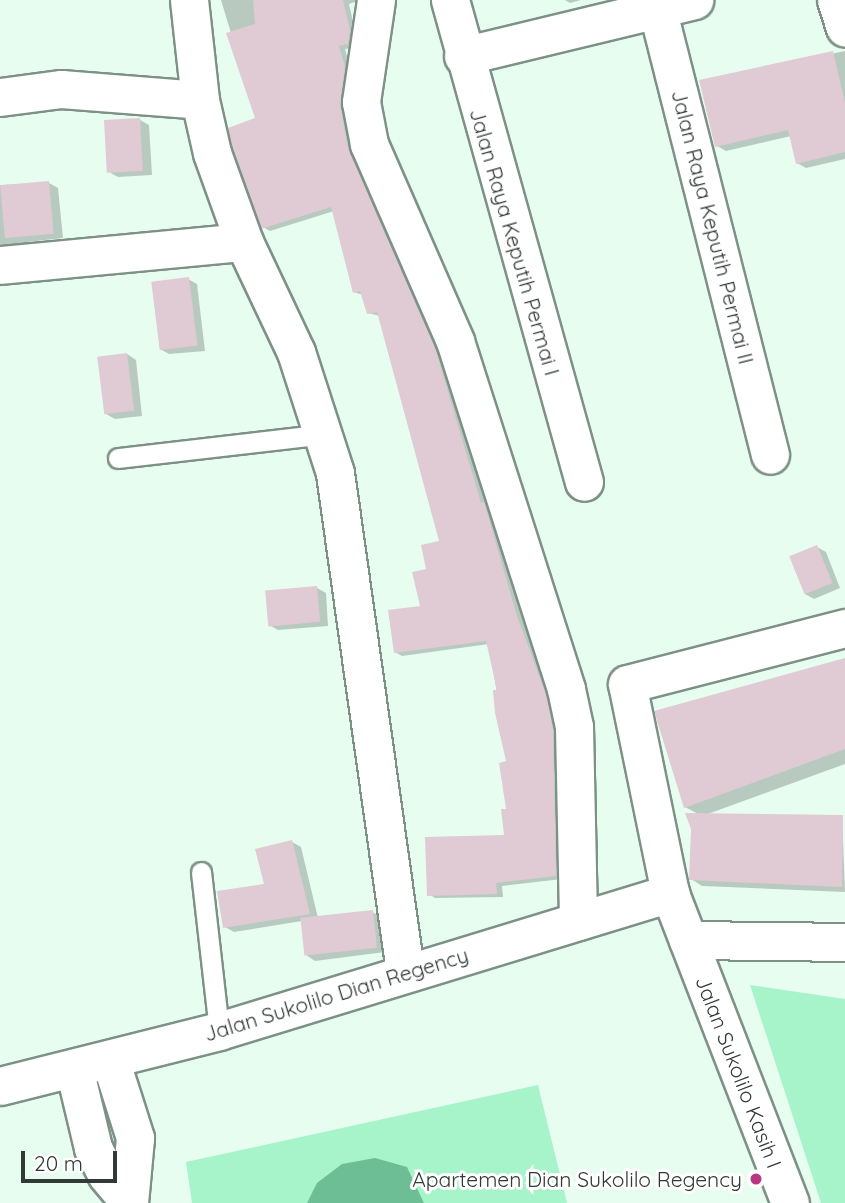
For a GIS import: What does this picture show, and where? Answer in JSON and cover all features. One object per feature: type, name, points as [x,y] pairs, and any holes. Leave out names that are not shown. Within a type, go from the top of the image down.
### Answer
[{"type":"street","points":[[189,0],[200,100],[212,153],[244,242],[296,352],[325,434],[335,473],[405,971]]},
{"type":"street","points":[[376,0],[362,102],[369,144],[455,341],[566,689],[574,727],[578,921]]},
{"type":"street","name":"Jalan Raya Keputih Permai I","points":[[450,0],[463,56],[584,482]]},
{"type":"street","points":[[463,56],[656,5],[694,0]]},
{"type":"street","points":[[836,0],[845,28]]},
{"type":"street","name":"Jalan Raya Keputih Permai II","points":[[656,5],[771,455]]},
{"type":"street","points":[[0,97],[61,89],[200,100]]},
{"type":"street","points":[[0,265],[244,242]]},
{"type":"street","name":"Jalan Sukolilo Kasih I","points":[[790,1203],[670,893],[627,683],[845,628]]},
{"type":"street","name":"Jalan Sukolilo Dian Regency","points":[[0,1086],[219,1031],[405,971],[670,893]]},
{"type":"street","points":[[688,940],[845,942]]},
{"type":"street","points":[[110,1059],[135,1138],[129,1202]]},
{"type":"street","points":[[74,1068],[93,1148],[106,1174],[129,1202]]},
{"type":"lane","points":[[118,458],[325,434]]},
{"type":"lane","points":[[201,872],[219,1031]]},
{"type":"shaded area","points":[[750,985],[845,999],[845,1203],[821,1203]]},
{"type":"shaded area","points":[[538,1085],[567,1203],[192,1203],[186,1162]]},
{"type":"shaded area","points":[[375,1158],[407,1167],[424,1203],[307,1203],[317,1183],[342,1164]]},
{"type":"building","points":[[253,0],[343,0],[350,30],[348,44],[339,46],[345,67],[340,105],[348,148],[435,348],[517,616],[546,694],[553,729],[556,876],[496,883],[497,894],[427,896],[425,837],[504,835],[501,809],[506,809],[499,763],[506,761],[495,713],[493,690],[497,690],[486,641],[394,653],[388,610],[420,606],[412,572],[426,569],[421,545],[439,541],[377,312],[367,314],[360,291],[353,293],[331,207],[261,229],[232,147],[228,128],[255,118],[226,33],[255,24]]},
{"type":"building","points":[[833,51],[845,103],[845,152],[796,164],[788,130],[715,147],[699,80]]},
{"type":"building","points":[[140,118],[143,171],[107,173],[104,120]]},
{"type":"building","points":[[49,181],[54,234],[5,238],[0,185]]},
{"type":"building","points":[[189,277],[197,345],[160,350],[151,282]]},
{"type":"building","points":[[127,353],[134,411],[104,414],[97,357]]},
{"type":"building","points":[[817,545],[832,583],[805,594],[789,556]]},
{"type":"building","points":[[317,586],[320,622],[268,626],[265,591]]},
{"type":"building","points":[[845,658],[845,749],[684,808],[654,711]]},
{"type":"building","points":[[685,813],[843,815],[842,887],[689,880],[691,829]]},
{"type":"building","points":[[292,840],[310,914],[223,928],[217,891],[264,884],[255,849]]},
{"type":"building","points":[[373,910],[377,948],[304,955],[300,918]]},
{"type":"place","name":"Apartemen Dian Sukolilo Regency","points":[[756,1179]]}]
